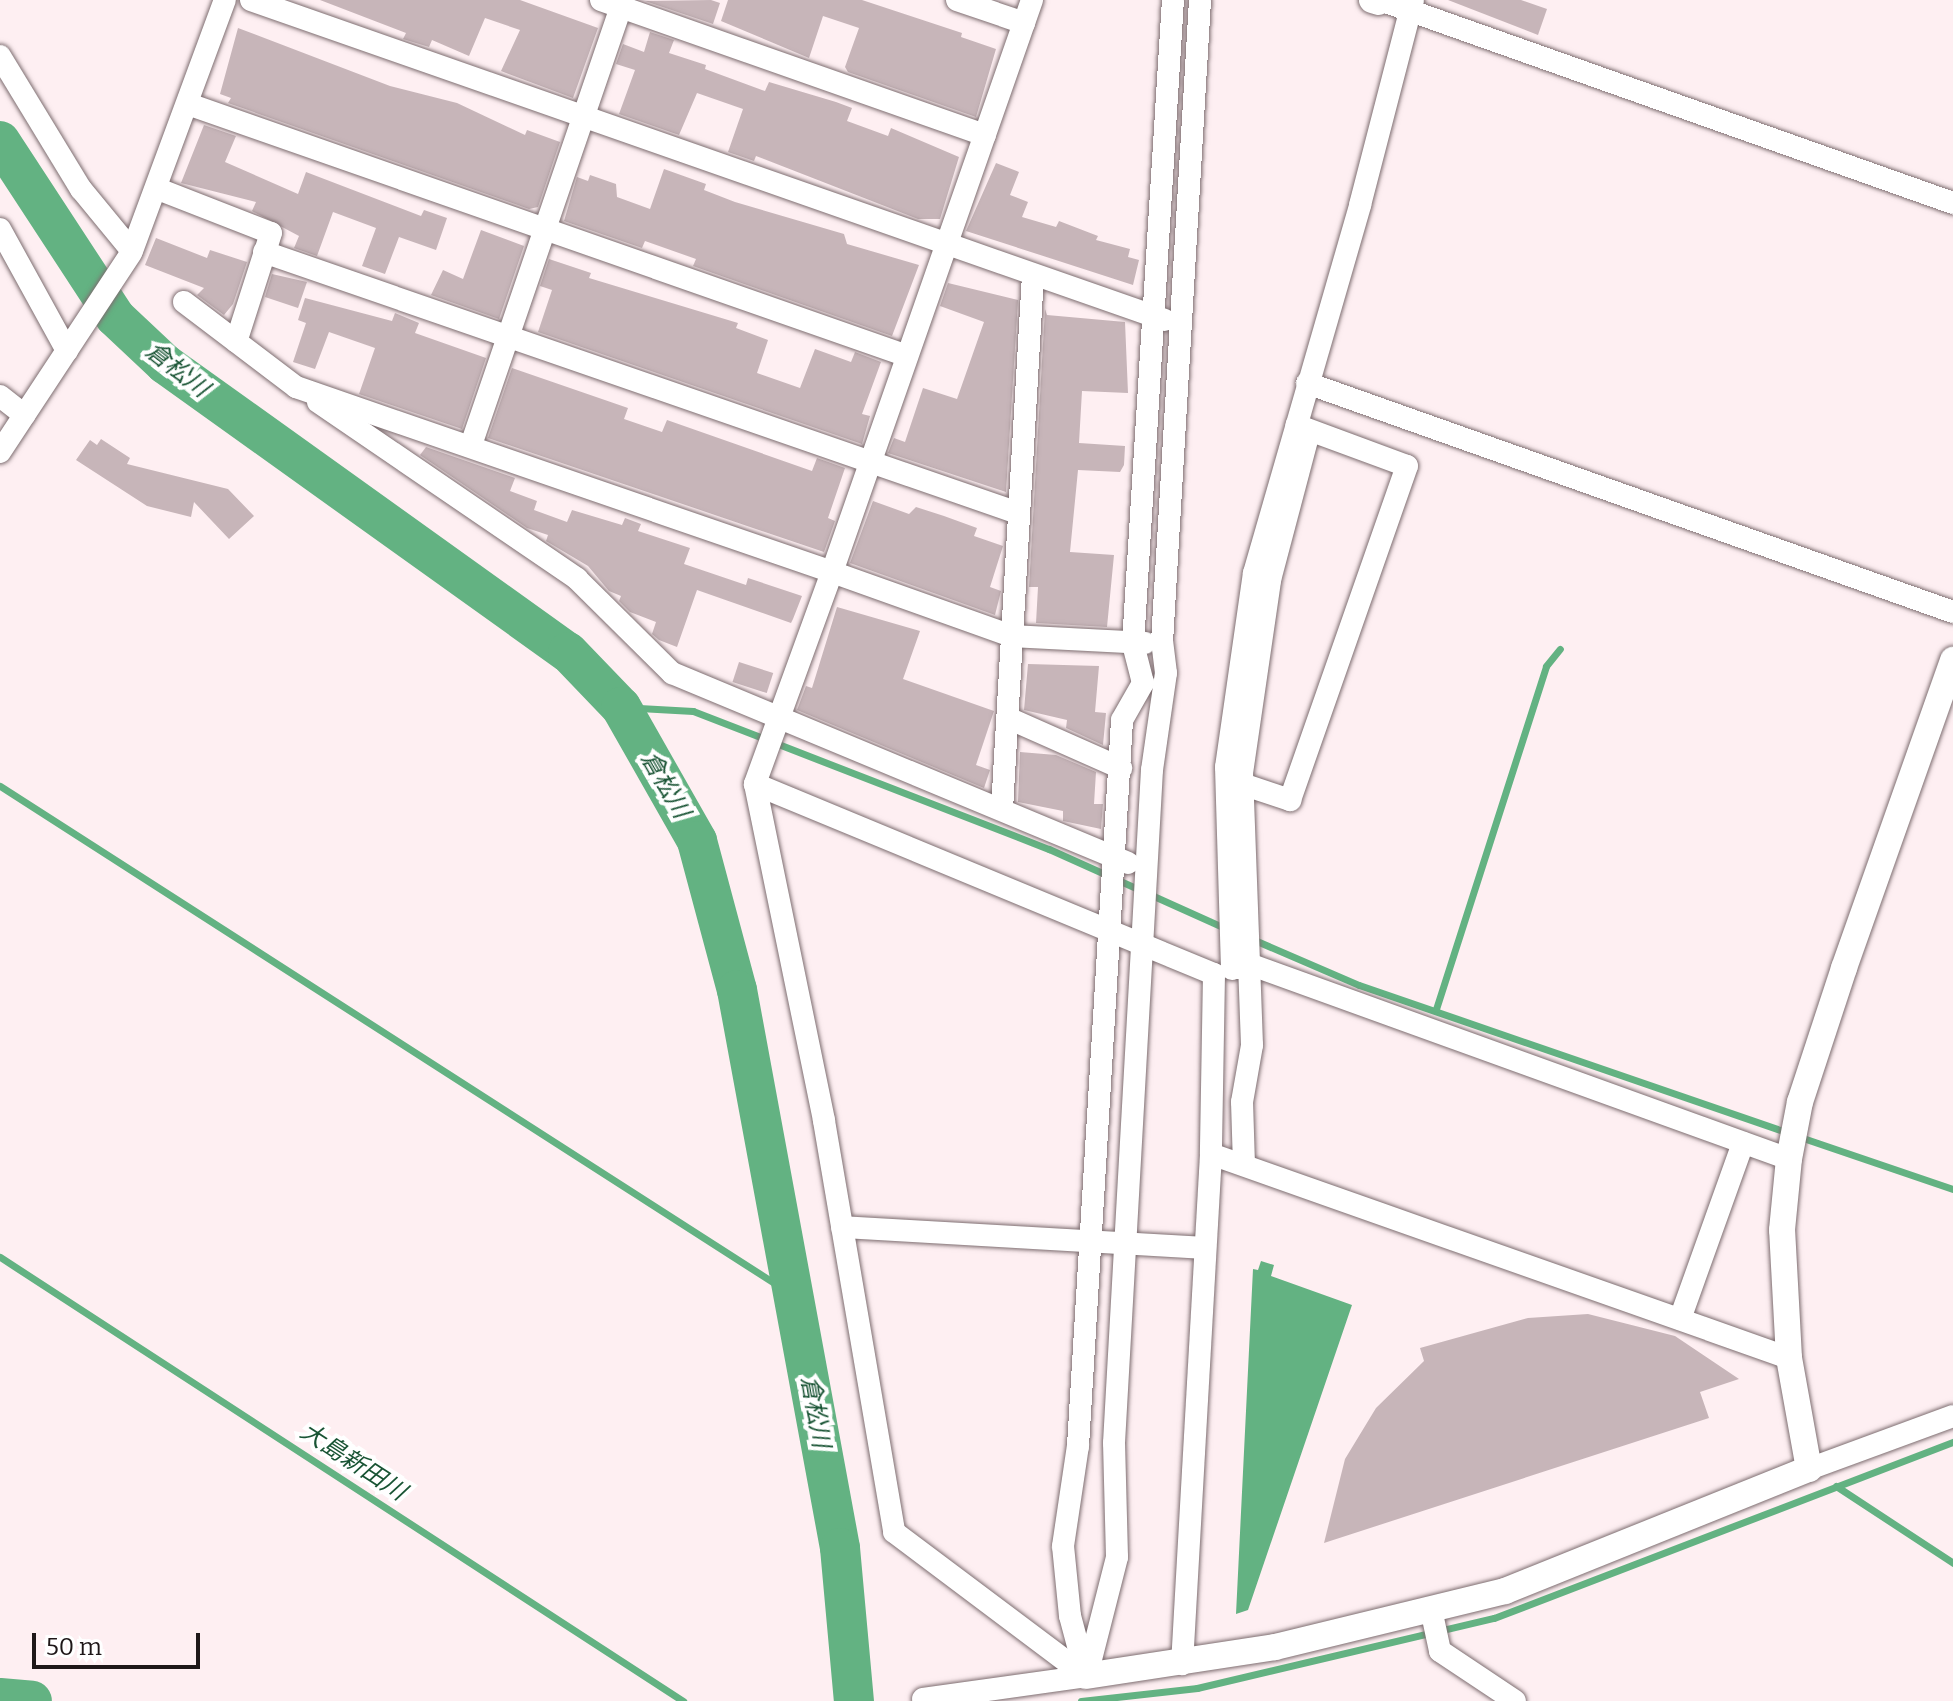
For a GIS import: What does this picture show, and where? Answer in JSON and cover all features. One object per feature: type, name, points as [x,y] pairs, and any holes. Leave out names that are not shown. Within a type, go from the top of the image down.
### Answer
[{"type":"street","points":[[0,56],[81,189],[132,251],[158,189],[225,0]]},
{"type":"street","points":[[251,0],[1181,326]]},
{"type":"street","points":[[957,0],[1024,23]]},
{"type":"street","points":[[1032,0],[755,784],[842,1227],[894,1532],[1086,1676]]},
{"type":"street","points":[[1086,1676],[1070,1616],[1063,1546],[1078,1446],[1122,720],[1143,683],[1133,644],[1173,0]]},
{"type":"street","points":[[1086,1676],[1117,1557],[1114,1443],[1145,947],[1152,770],[1162,723],[1162,642],[1200,0]]},
{"type":"street","points":[[1377,1],[1411,5],[1953,203]]},
{"type":"street","points":[[471,445],[582,118],[615,2],[985,135]]},
{"type":"street","points":[[1182,1664],[1203,1248],[1232,969],[1242,784],[1270,580],[1302,428],[1307,383],[1360,205],[1411,5]]},
{"type":"street","points":[[188,104],[907,356]]},
{"type":"street","points":[[158,189],[271,233],[236,342]]},
{"type":"street","points":[[0,229],[67,350]]},
{"type":"street","points":[[264,252],[1018,513]]},
{"type":"street","points":[[0,452],[131,253]]},
{"type":"street","points":[[1002,809],[1033,275]]},
{"type":"street","points":[[184,302],[296,387],[577,579],[672,673],[777,721],[1148,870]]},
{"type":"street","points":[[1307,383],[1953,612]]},
{"type":"street","points":[[296,387],[471,445],[1012,636],[1133,644],[1162,642]]},
{"type":"street","points":[[0,396],[24,415]]},
{"type":"street","points":[[1242,784],[1290,800],[1407,466],[1302,428]]},
{"type":"street","points":[[1244,1165],[1242,1102],[1252,1045],[1232,969],[1226,767],[1254,573],[1302,428]]},
{"type":"street","points":[[1809,1469],[1789,1358],[1782,1230],[1789,1159],[1800,1102],[1844,968],[1953,660]]},
{"type":"street","points":[[1008,718],[1121,768]]},
{"type":"street","points":[[1122,720],[1162,723]]},
{"type":"street","points":[[755,784],[1145,947],[1232,969],[1789,1159]]},
{"type":"street","points":[[1680,1319],[1743,1143]]},
{"type":"street","points":[[1211,1154],[1789,1358]]},
{"type":"street","points":[[842,1227],[1203,1248]]},
{"type":"street","points":[[923,1699],[1182,1664],[1275,1647],[1505,1591],[1809,1469],[1953,1416]]},
{"type":"street","points":[[1431,1609],[1440,1651],[1515,1701]]},
{"type":"shaded area","points":[[1261,1261],[1274,1265],[1271,1276],[1352,1305],[1248,1610],[1236,1614],[1253,1269],[1258,1270]]},
{"type":"building","points":[[320,0],[520,0],[598,28],[573,98],[501,71],[520,30],[485,18],[469,56],[432,40],[429,47],[403,39],[406,33]]},
{"type":"building","points":[[711,0],[720,3],[713,24],[645,1]]},
{"type":"building","points":[[728,0],[862,0],[962,33],[961,37],[996,49],[976,117],[848,72],[845,67],[859,28],[823,16],[809,58],[721,21]]},
{"type":"building","points":[[1448,0],[1521,0],[1547,9],[1538,35]]},
{"type":"building","points":[[238,28],[390,86],[457,103],[525,135],[527,130],[560,142],[538,207],[529,209],[228,103],[231,98],[220,94]]},
{"type":"building","points":[[650,32],[674,40],[669,53],[706,65],[705,69],[765,91],[769,82],[836,102],[852,108],[847,121],[888,136],[891,128],[959,157],[940,219],[918,219],[756,156],[754,161],[728,152],[743,109],[697,93],[679,135],[619,114],[635,70],[616,64],[623,44],[644,52]]},
{"type":"building","points":[[204,125],[236,136],[225,162],[298,194],[306,172],[421,216],[424,210],[447,218],[436,250],[399,237],[385,274],[362,266],[376,228],[333,212],[317,256],[294,248],[299,236],[252,211],[256,202],[181,183]]},
{"type":"building","points":[[996,163],[1019,172],[1010,195],[1028,202],[1022,217],[1056,227],[1059,221],[1098,236],[1096,240],[1130,249],[1128,257],[1139,260],[1133,285],[966,231]]},
{"type":"building","points":[[664,169],[706,184],[704,190],[735,202],[844,234],[847,244],[919,265],[892,336],[693,266],[696,259],[645,241],[642,248],[564,221],[577,177],[588,181],[590,175],[616,184],[617,197],[650,209]]},
{"type":"building","points":[[481,230],[524,246],[499,319],[431,295],[443,270],[463,279]]},
{"type":"building","points":[[156,238],[207,258],[210,250],[247,262],[233,304],[224,315],[197,295],[204,288],[145,265]]},
{"type":"building","points":[[549,259],[591,273],[589,278],[738,323],[736,328],[768,340],[757,373],[800,388],[815,349],[851,362],[855,352],[881,362],[862,414],[870,416],[862,444],[538,332],[552,290],[540,286]]},
{"type":"building","points":[[272,274],[307,282],[298,308],[265,297]]},
{"type":"building","points":[[948,283],[1018,300],[1006,492],[888,453],[894,438],[905,442],[923,388],[957,399],[984,322],[940,306]]},
{"type":"building","points":[[305,298],[392,321],[395,313],[419,323],[415,333],[486,358],[462,429],[359,394],[375,348],[329,332],[315,369],[293,362],[306,323],[298,320]]},
{"type":"building","points":[[1045,309],[1047,315],[1125,322],[1128,393],[1082,391],[1079,443],[1125,446],[1124,465],[1120,472],[1078,470],[1070,552],[1114,555],[1107,627],[1036,623],[1038,587],[1029,587]]},
{"type":"building","points":[[512,368],[628,408],[624,419],[662,432],[667,420],[812,471],[817,458],[845,468],[828,518],[835,521],[824,552],[488,438]]},
{"type":"building","points":[[101,439],[130,458],[127,464],[228,489],[254,516],[229,539],[194,502],[191,517],[147,506],[76,460],[90,440],[97,445]]},
{"type":"building","points":[[426,447],[515,478],[510,491],[537,501],[534,510],[567,522],[572,510],[622,525],[625,518],[641,524],[638,531],[690,548],[684,564],[746,585],[748,578],[802,596],[793,619],[791,623],[697,590],[677,647],[659,640],[652,634],[656,622],[630,612],[619,601],[621,596],[609,591],[588,566],[546,541],[548,535],[527,528],[420,455]]},
{"type":"building","points":[[873,501],[909,514],[916,507],[944,516],[977,528],[974,536],[1003,546],[990,587],[1001,591],[995,615],[850,563]]},
{"type":"building","points":[[837,607],[920,631],[903,679],[994,711],[976,765],[990,770],[984,788],[797,710],[806,686],[812,688]]},
{"type":"building","points":[[739,662],[773,673],[767,693],[733,682]]},
{"type":"building","points":[[1028,664],[1099,666],[1095,712],[1106,713],[1103,745],[1066,728],[1067,720],[1024,710]]},
{"type":"building","points":[[1020,752],[1056,755],[1096,772],[1094,804],[1103,804],[1101,829],[1063,821],[1063,811],[1018,802]]},
{"type":"building","points":[[1588,1314],[1675,1336],[1739,1379],[1700,1392],[1709,1418],[1324,1543],[1345,1459],[1376,1408],[1424,1361],[1420,1348],[1528,1318]]},
{"type":"waterway","name":"倉松川","points":[[0,141],[115,317],[165,364],[568,652],[621,707],[697,841],[737,990],[840,1548],[854,1701]]},
{"type":"waterway","points":[[1436,1009],[1546,666],[1560,649]]},
{"type":"waterway","points":[[621,707],[693,711],[1049,849],[1225,928]]},
{"type":"waterway","points":[[0,786],[793,1295]]},
{"type":"waterway","points":[[1252,939],[1359,985],[1788,1133]]},
{"type":"waterway","points":[[1800,1137],[1953,1189]]},
{"type":"waterway","name":"大島新田川","points":[[0,1257],[683,1701]]},
{"type":"waterway","points":[[1081,1701],[1197,1688],[1494,1618],[1953,1442]]},
{"type":"waterway","points":[[1836,1486],[1953,1563]]},
{"type":"waterway","points":[[0,1698],[32,1701]]}]
